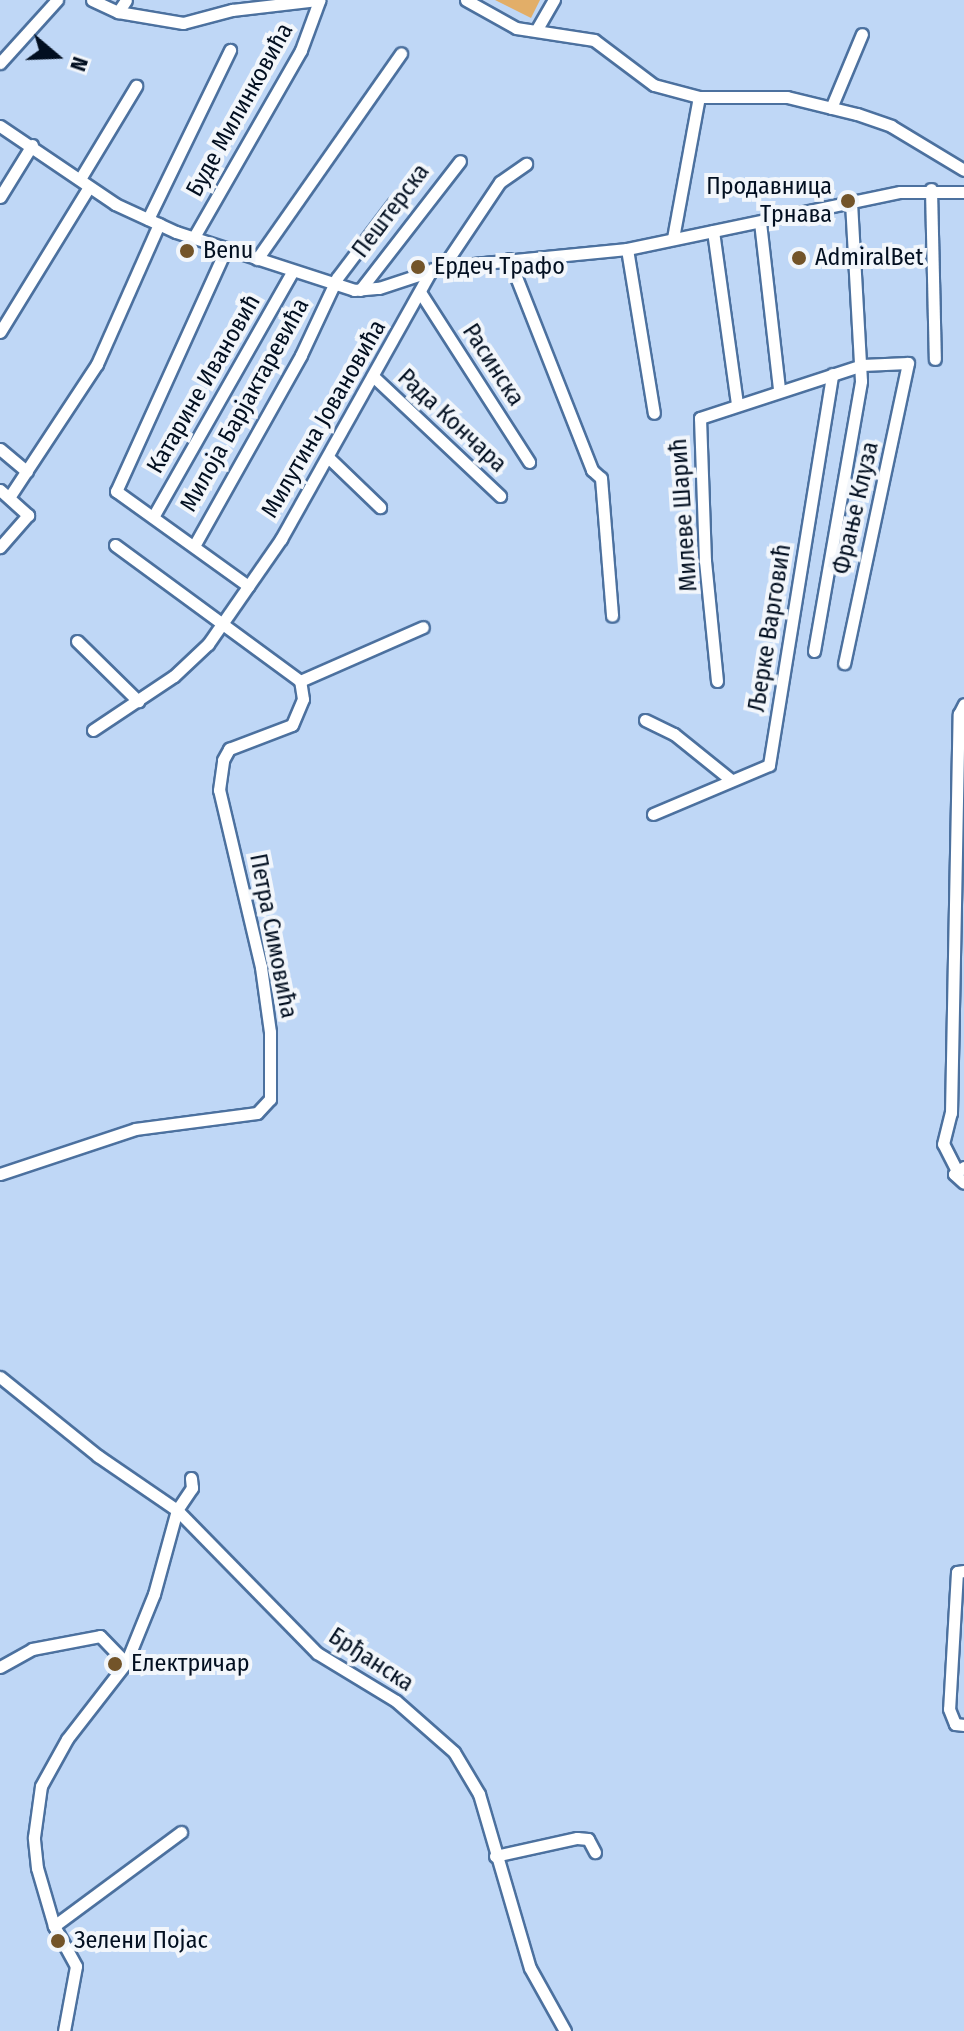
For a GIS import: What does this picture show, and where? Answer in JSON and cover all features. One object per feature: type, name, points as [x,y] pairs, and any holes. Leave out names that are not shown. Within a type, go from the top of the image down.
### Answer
[{"type":"street","points":[[0,63],[57,0]]},
{"type":"street","points":[[92,0],[118,12],[166,24],[224,6],[319,0]]},
{"type":"street","points":[[118,12],[126,0]]},
{"type":"street","name":"Буде Милинковића","points":[[194,237],[301,50],[319,0]]},
{"type":"street","points":[[466,0],[504,23],[594,40],[654,85],[699,97],[787,97],[831,108],[891,126],[964,170]]},
{"type":"street","points":[[537,29],[554,0]]},
{"type":"street","points":[[831,108],[862,34]]},
{"type":"street","points":[[0,547],[28,515],[5,493],[27,472],[97,364],[153,221],[230,50]]},
{"type":"street","points":[[257,259],[401,53]]},
{"type":"street","points":[[0,332],[136,86]]},
{"type":"street","points":[[673,238],[699,97]]},
{"type":"street","points":[[0,126],[85,183],[153,221],[292,272],[335,286],[360,290],[438,268],[627,249],[851,201],[931,189],[964,192]]},
{"type":"street","points":[[0,197],[32,145]]},
{"type":"street","name":"Пештерска","points":[[360,290],[460,161]]},
{"type":"street","name":"Милутина Јовановића","points":[[93,730],[138,701],[208,644],[329,458],[420,292],[500,182],[526,164]]},
{"type":"street","points":[[931,189],[935,359]]},
{"type":"street","points":[[814,651],[862,365],[851,201]]},
{"type":"street","name":"Милоја Барјактаревића","points":[[194,546],[335,286],[393,204]]},
{"type":"street","points":[[760,222],[779,390]]},
{"type":"street","points":[[713,231],[737,404]]},
{"type":"street","points":[[226,249],[116,491],[248,586]]},
{"type":"street","points":[[627,249],[654,413]]},
{"type":"street","points":[[509,259],[592,470],[601,478],[612,616]]},
{"type":"street","name":"Катарине Ивановић","points":[[153,517],[292,272]]},
{"type":"street","name":"Расинска","points":[[420,292],[529,462]]},
{"type":"street","name":"Милеве Шарић","points":[[717,681],[705,561],[700,418],[862,365],[908,363]]},
{"type":"street","name":"Фрање Клуза","points":[[844,663],[908,363]]},
{"type":"street","name":"Љерке Варговић","points":[[653,814],[769,765],[832,374]]},
{"type":"street","name":"Рада Кончара","points":[[375,378],[500,496]]},
{"type":"street","points":[[0,449],[27,472]]},
{"type":"street","points":[[329,458],[380,507]]},
{"type":"street","points":[[115,545],[300,681],[394,635],[423,627]]},
{"type":"street","points":[[77,641],[138,701]]},
{"type":"street","name":"Петра Симовића","points":[[0,1174],[135,1129],[257,1113],[270,1099],[270,1032],[261,967],[219,790],[229,749],[292,725],[303,699],[300,681]]},
{"type":"street","points":[[964,704],[959,714],[951,1113],[943,1144],[960,1168],[955,1180],[964,1183]]},
{"type":"street","points":[[645,720],[685,741],[731,780]]},
{"type":"street","name":"Брђанска","points":[[0,1377],[98,1456],[177,1510],[317,1653],[396,1701],[454,1752],[473,1778],[530,1968],[565,2031]]},
{"type":"street","points":[[64,2031],[76,1966],[54,1926],[37,1868],[34,1837],[41,1786],[62,1746],[126,1663],[154,1594],[177,1510],[192,1488],[191,1478]]},
{"type":"street","points":[[964,1571],[957,1572],[949,1709],[955,1724],[964,1725]]},
{"type":"street","points":[[0,1667],[32,1649],[100,1636],[126,1663]]},
{"type":"street","points":[[54,1926],[181,1832]]},
{"type":"street","points":[[495,1856],[577,1838],[588,1839],[595,1852]]},
{"type":"shaded area","points":[[495,0],[540,0],[531,18]]},
{"type":"place","name":"Продавница Трнава","points":[[848,201]]},
{"type":"place","name":"Benu","points":[[187,251]]},
{"type":"place","name":"AdmiralBet","points":[[799,258]]},
{"type":"place","name":"Ердеч Трафо","points":[[418,267]]},
{"type":"place","name":"Електричар","points":[[115,1664]]},
{"type":"place","name":"Зелени Појас","points":[[58,1941]]}]
